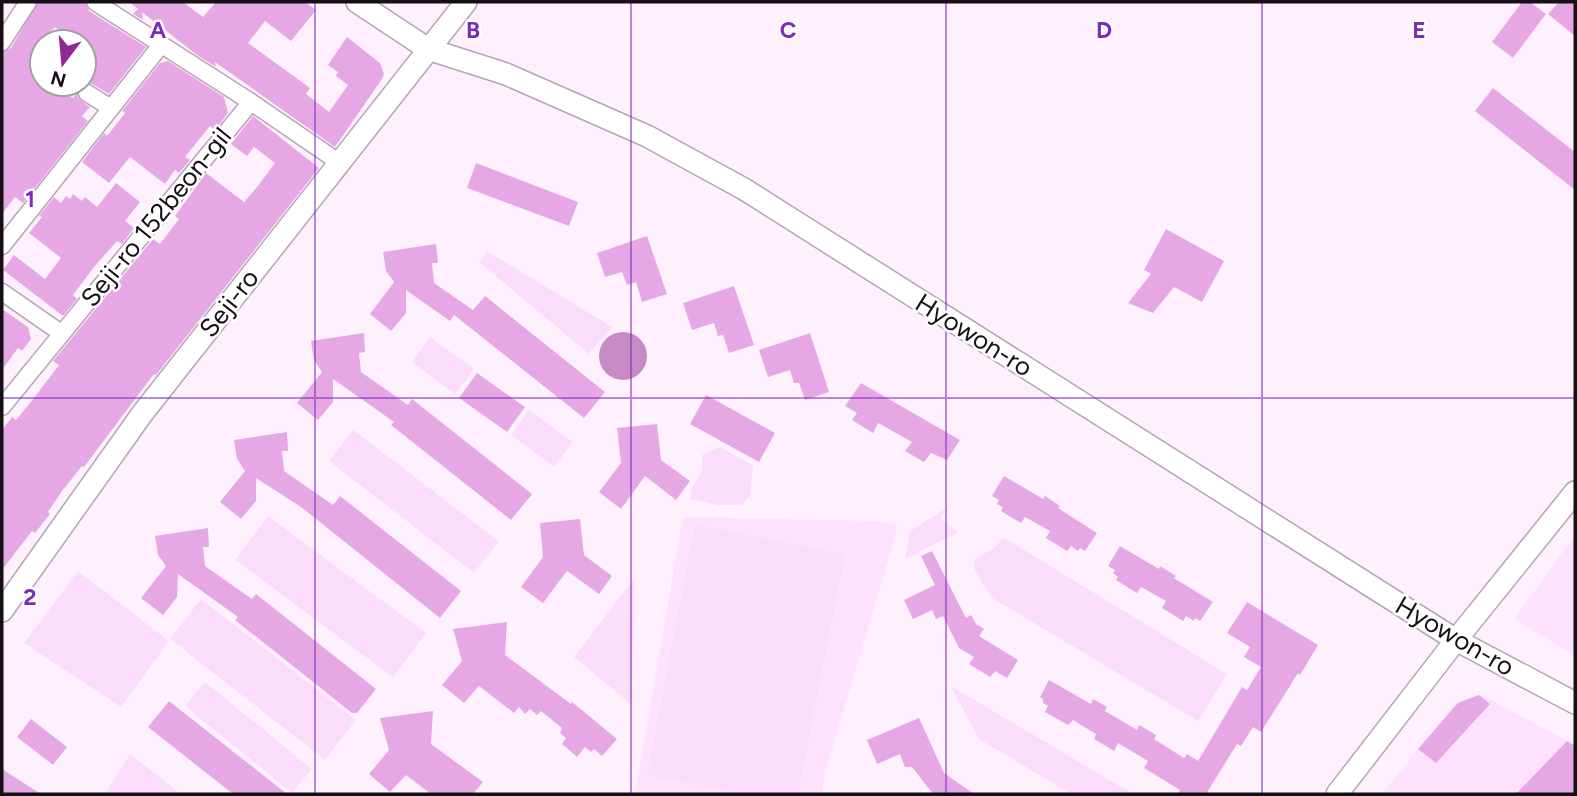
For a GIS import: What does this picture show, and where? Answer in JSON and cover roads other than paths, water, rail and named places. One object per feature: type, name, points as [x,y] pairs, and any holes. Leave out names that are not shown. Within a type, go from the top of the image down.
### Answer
[{"type":"street","points":[[2,42],[28,2]]},
{"type":"street","name":"Seji-ro 152beon-gil","points":[[95,2],[251,102],[340,163]]},
{"type":"street","name":"Hyowon-ro","points":[[357,2],[428,49],[506,74],[647,136],[744,189],[1456,640],[1575,703]]},
{"type":"street","name":"Seji-ro","points":[[2,611],[142,414],[466,2]]},
{"type":"street","points":[[2,246],[161,45]]},
{"type":"street","points":[[94,98],[111,108]]},
{"type":"street","name":"Seji-ro 152beon-gil","points":[[2,407],[251,102]]},
{"type":"street","points":[[2,292],[61,333]]},
{"type":"street","points":[[1337,794],[1456,640],[1571,506]]}]
